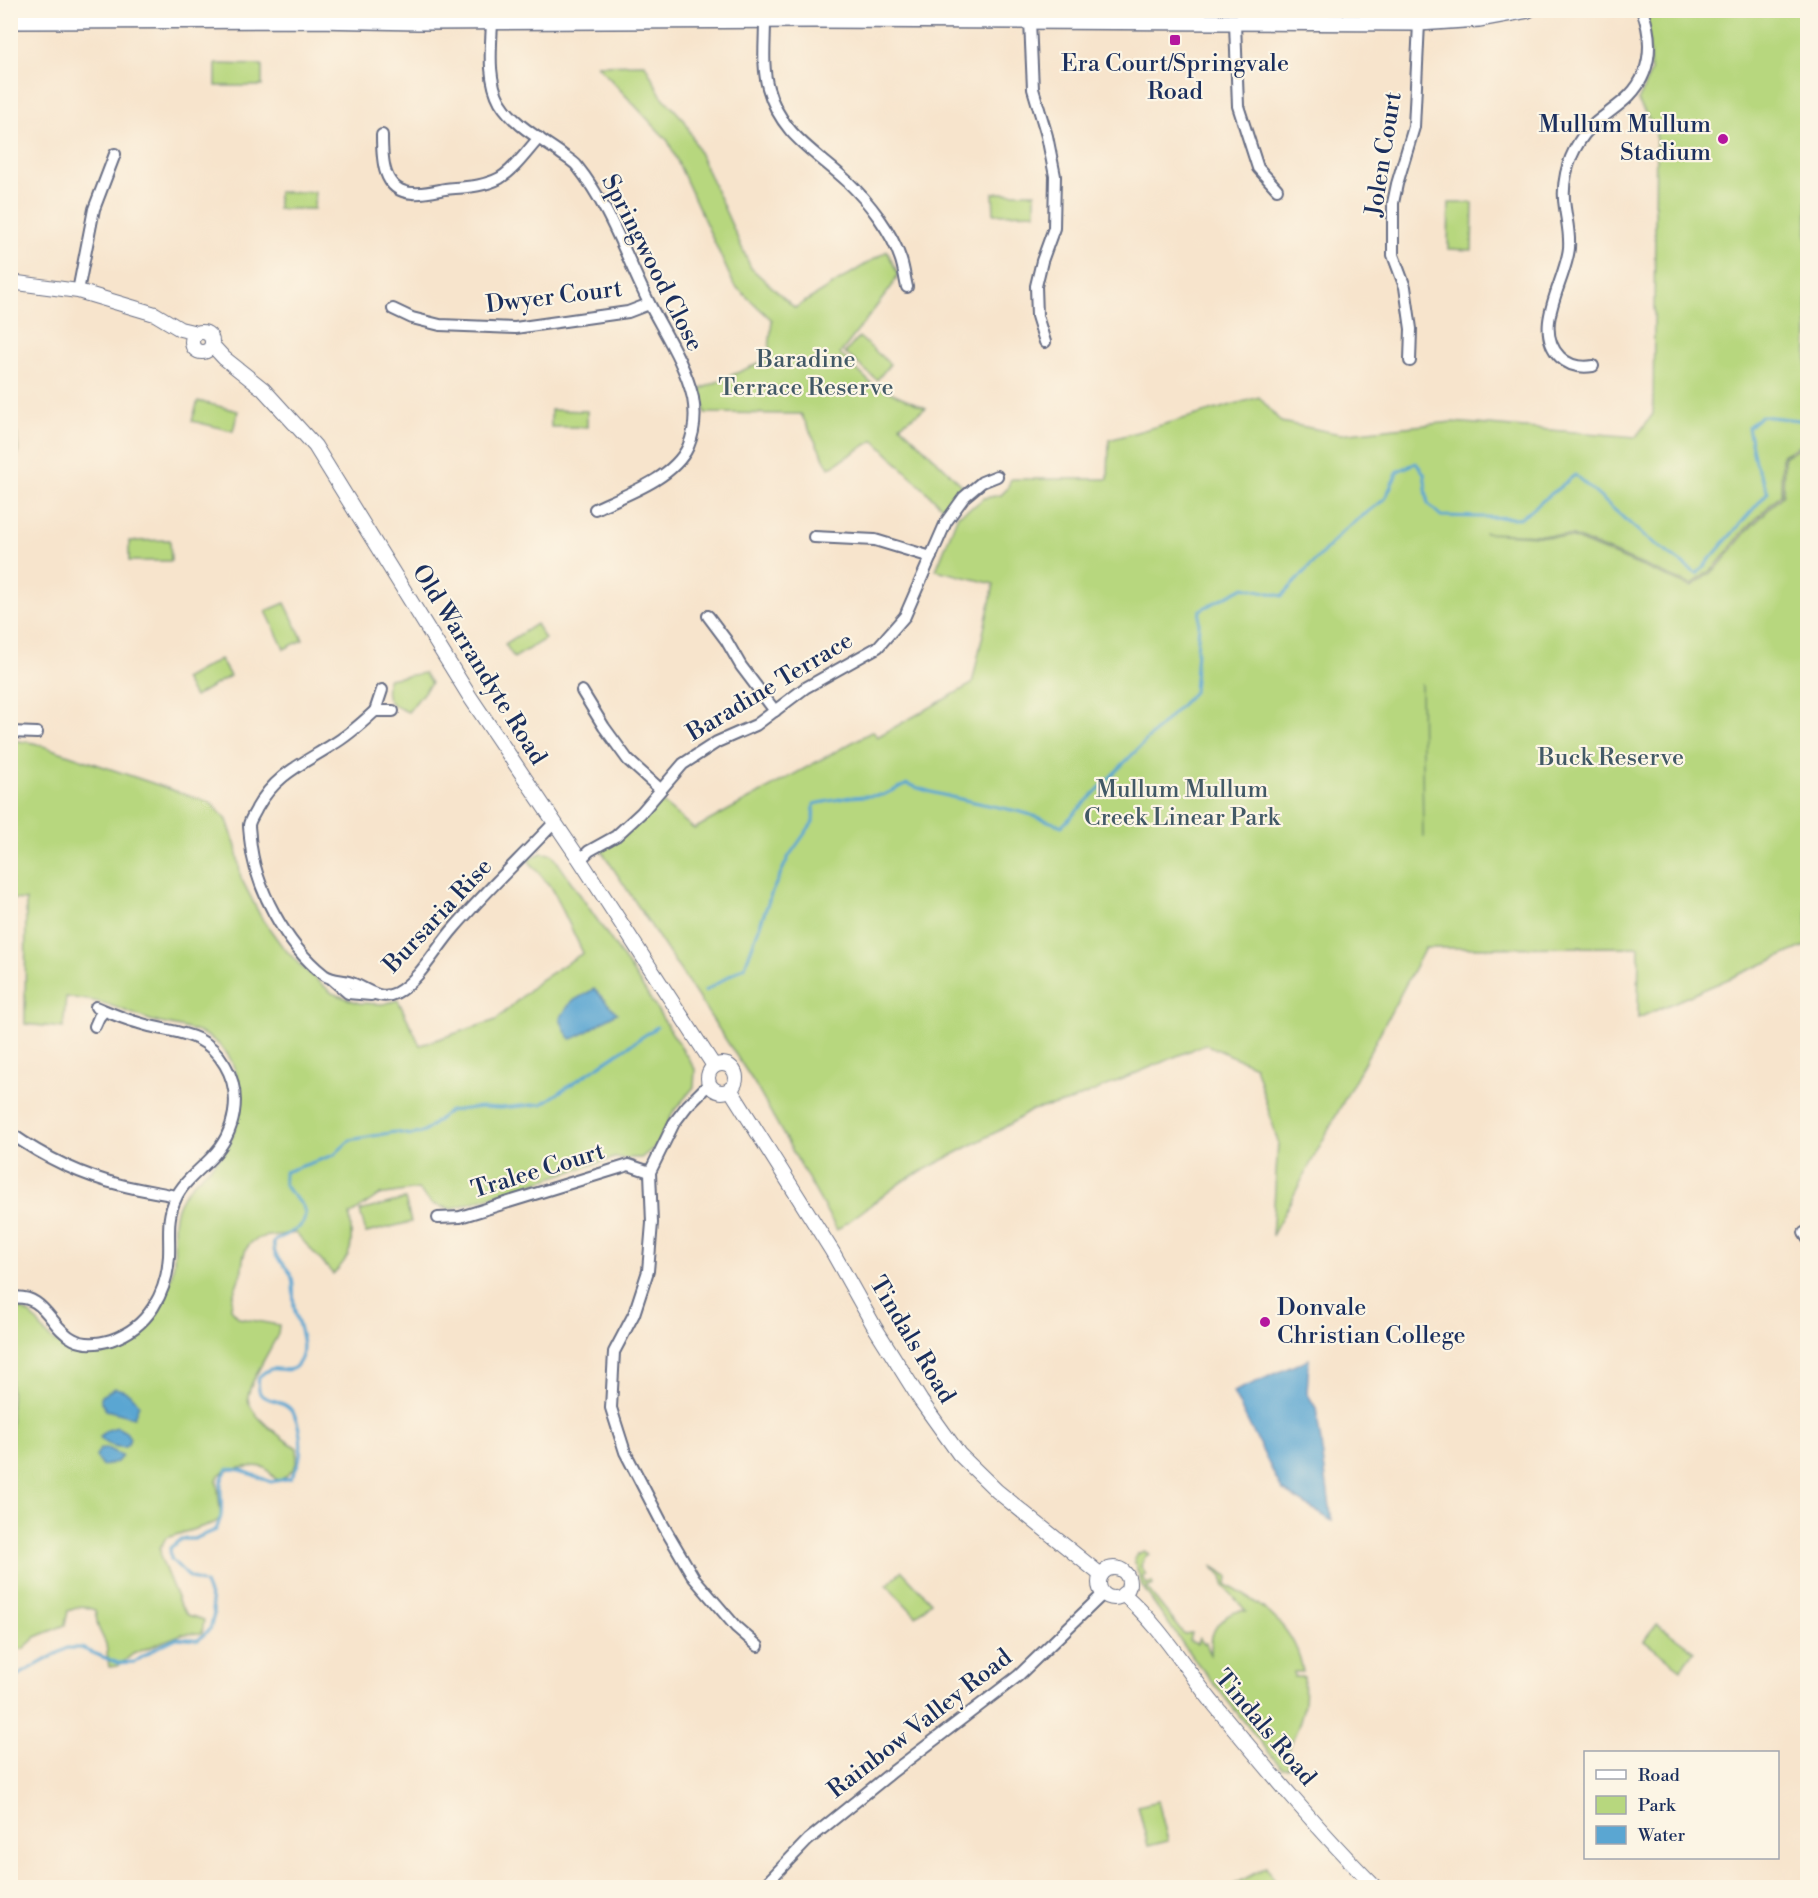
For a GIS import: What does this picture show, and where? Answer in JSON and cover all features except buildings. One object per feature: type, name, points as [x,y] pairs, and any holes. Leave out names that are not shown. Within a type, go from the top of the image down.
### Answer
[{"type":"main road","points":[[10,21],[202,15],[492,22],[564,16],[765,20],[813,15],[1030,21],[1419,22],[1479,19],[1528,10]]},
{"type":"main road","name":"Old Warrandyte Road","points":[[10,282],[78,291],[155,315],[195,338],[197,351],[209,348],[263,389],[315,446],[470,697],[580,860],[714,1066]]},
{"type":"main road","points":[[722,1064],[733,1070],[735,1082],[730,1089],[718,1092],[708,1084],[709,1072],[714,1066],[722,1064]]},
{"type":"main road","name":"Tindals Road","points":[[730,1089],[832,1251],[874,1326],[921,1401],[959,1454],[997,1491],[1101,1575]]},
{"type":"main road","points":[[1114,1568],[1123,1572],[1128,1581],[1123,1594],[1116,1598],[1103,1594],[1099,1585],[1101,1575],[1114,1568]]},
{"type":"main road","name":"Tindals Road","points":[[1123,1594],[1164,1638],[1212,1701],[1292,1797],[1376,1887]]},
{"type":"street","points":[[1593,366],[1582,368],[1569,364],[1557,354],[1550,339],[1550,313],[1566,266],[1569,249],[1569,229],[1563,197],[1566,175],[1584,135],[1593,125],[1626,100],[1640,81],[1647,63],[1649,44],[1649,34],[1642,10]]},
{"type":"street","points":[[765,20],[766,77],[772,100],[783,121],[806,148],[847,181],[872,210],[891,239],[901,260],[907,287]]},
{"type":"street","points":[[1030,21],[1033,89],[1047,136],[1055,176],[1054,228],[1036,286],[1037,316],[1045,342]]},
{"type":"street","name":"Springwood Close","points":[[492,22],[491,68],[500,102],[509,114],[576,164],[599,198],[688,380],[693,401],[695,426],[688,448],[677,463],[653,482],[595,509]]},
{"type":"street","name":"Jolen Court","points":[[1410,361],[1411,329],[1405,287],[1393,255],[1393,203],[1414,127],[1419,22]]},
{"type":"street","points":[[1235,23],[1238,106],[1258,168],[1277,189]]},
{"type":"street","points":[[382,135],[382,159],[387,177],[397,189],[412,193],[482,185],[501,177],[539,138]]},
{"type":"street","points":[[78,291],[94,209],[115,154]]},
{"type":"street","name":"Dwyer Court","points":[[393,309],[412,318],[440,325],[515,328],[628,312],[649,304]]},
{"type":"street","name":"Baradine Terrace","points":[[580,860],[589,851],[616,836],[641,813],[683,764],[717,742],[756,725],[805,688],[878,647],[906,616],[946,522],[964,497],[982,482],[997,476]]},
{"type":"street","points":[[814,537],[875,540],[931,557]]},
{"type":"street","points":[[708,616],[775,711]]},
{"type":"street","points":[[382,690],[375,711],[393,711]]},
{"type":"street","points":[[582,691],[603,727],[628,760],[660,789]]},
{"type":"street","name":"Bursaria Rise","points":[[375,711],[334,744],[297,764],[277,781],[261,801],[249,824],[251,851],[259,882],[273,912],[305,957],[333,980],[352,983],[375,995],[386,996],[397,993],[410,983],[454,928],[554,823]]},
{"type":"street","points":[[10,732],[37,733]]},
{"type":"street","points":[[10,1298],[18,1297],[36,1301],[45,1309],[59,1330],[70,1338],[82,1342],[110,1340],[144,1321],[162,1291],[169,1254],[170,1214],[176,1196],[214,1155],[229,1131],[236,1104],[232,1077],[217,1053],[207,1044],[195,1037],[138,1023],[100,1009],[95,1026]]},
{"type":"street","points":[[708,1084],[674,1124],[650,1172],[652,1222],[648,1270],[634,1314],[614,1352],[611,1408],[625,1452],[694,1578],[736,1627],[758,1646]]},
{"type":"street","points":[[10,1133],[74,1170],[123,1186],[176,1196]]},
{"type":"street","name":"Tralee Court","points":[[438,1218],[460,1217],[629,1165],[650,1172]]},
{"type":"street","name":"Rainbow Valley Road","points":[[762,1887],[808,1840],[1018,1676],[1103,1594]]},
{"type":"green space","name":"Mullum Mullum Creek Linear Park","points":[[1665,10],[1807,11],[1807,442],[1782,455],[1781,494],[1743,532],[1715,567],[1691,585],[1573,536],[1484,533],[1573,538],[1691,587],[1717,568],[1745,533],[1783,495],[1784,456],[1807,445],[1807,945],[1638,1018],[1639,947],[1425,948],[1272,1236],[1278,1142],[1255,1066],[1205,1044],[1066,1103],[1032,1110],[1002,1129],[903,1181],[837,1230],[753,1081],[601,850],[658,799],[694,829],[873,731],[877,737],[972,684],[994,584],[936,570],[958,515],[984,498],[1001,495],[1007,489],[1011,479],[1108,479],[1109,440],[1259,397],[1281,422],[1340,434],[1452,422],[1636,437],[1653,414],[1656,131],[1638,101],[1651,71],[1647,18]]},
{"type":"green space","points":[[216,64],[262,65],[262,86],[216,86]]},
{"type":"green space","name":"Baradine Terrace Reserve","points":[[645,64],[661,95],[685,121],[751,268],[795,308],[887,251],[898,274],[892,286],[840,354],[872,384],[926,408],[900,425],[966,489],[946,511],[874,440],[829,468],[801,414],[705,413],[701,389],[768,359],[772,320],[734,285],[668,141],[597,65]]},
{"type":"green space","points":[[278,192],[315,192],[314,209],[278,209]]},
{"type":"green space","points":[[993,193],[1035,193],[1035,213],[994,214]]},
{"type":"green space","points":[[1449,203],[1473,203],[1472,250],[1448,249]]},
{"type":"green space","points":[[859,337],[890,364],[877,380],[845,353]]},
{"type":"green space","points":[[198,401],[238,411],[233,431],[192,421]]},
{"type":"green space","points":[[551,410],[587,411],[587,427],[551,427]]},
{"type":"green space","points":[[10,434],[17,434],[18,454],[11,455]]},
{"type":"green space","points":[[170,540],[171,561],[129,561],[129,541]]},
{"type":"green space","points":[[285,603],[303,640],[284,649],[266,611]]},
{"type":"green space","points":[[536,624],[545,639],[514,658],[505,644]]},
{"type":"green space","points":[[220,659],[230,676],[194,697],[184,679]]},
{"type":"green space","points":[[424,673],[431,683],[408,712],[389,701],[386,692],[388,679]]},
{"type":"green space","points":[[11,740],[34,743],[211,803],[227,820],[236,847],[241,878],[261,917],[282,946],[332,993],[359,1003],[383,1004],[398,1000],[420,1045],[496,1020],[540,980],[583,953],[553,890],[528,860],[541,853],[552,854],[633,972],[695,1069],[694,1087],[673,1112],[656,1146],[641,1158],[614,1158],[451,1209],[432,1204],[418,1189],[379,1195],[350,1215],[349,1253],[333,1274],[296,1233],[266,1236],[252,1242],[247,1247],[231,1309],[239,1318],[279,1325],[278,1334],[255,1376],[248,1398],[254,1412],[276,1433],[297,1448],[296,1464],[292,1471],[279,1481],[265,1468],[255,1466],[219,1475],[217,1481],[221,1518],[214,1523],[166,1538],[160,1548],[161,1559],[180,1605],[188,1615],[204,1620],[202,1633],[182,1634],[133,1654],[118,1666],[109,1667],[106,1644],[98,1627],[95,1610],[82,1606],[68,1611],[65,1625],[36,1637],[23,1649],[11,1650],[11,1305],[32,1316],[52,1340],[67,1348],[78,1350],[96,1350],[112,1345],[145,1329],[154,1319],[162,1303],[171,1276],[174,1261],[176,1210],[190,1187],[218,1160],[229,1144],[238,1115],[238,1084],[235,1069],[228,1056],[218,1044],[205,1035],[186,1028],[153,1021],[101,1003],[66,997],[63,1028],[25,1024],[26,900],[11,899]]},
{"type":"green space","points":[[405,1199],[411,1222],[366,1233],[360,1211]]},
{"type":"green space","points":[[1144,1551],[1149,1554],[1141,1566],[1146,1575],[1142,1576],[1146,1584],[1152,1582],[1153,1585],[1147,1588],[1184,1634],[1191,1633],[1189,1641],[1197,1644],[1199,1638],[1204,1644],[1206,1643],[1211,1656],[1212,1636],[1217,1625],[1231,1614],[1246,1611],[1225,1587],[1222,1577],[1212,1566],[1228,1576],[1227,1585],[1254,1601],[1286,1630],[1299,1656],[1303,1672],[1294,1672],[1294,1677],[1304,1677],[1305,1690],[1301,1719],[1284,1758],[1286,1761],[1292,1761],[1288,1768],[1282,1768],[1271,1755],[1190,1654],[1142,1586],[1134,1559],[1137,1554]]},
{"type":"green space","points":[[902,1571],[931,1602],[916,1616],[887,1585]]},
{"type":"green space","points":[[1657,1624],[1694,1651],[1681,1669],[1644,1641]]},
{"type":"green space","points":[[1158,1801],[1168,1841],[1148,1846],[1138,1806]]},
{"type":"green space","points":[[1266,1867],[1276,1885],[1230,1887]]},
{"type":"water","points":[[594,989],[617,1013],[571,1039],[560,1018],[571,1002]]},
{"type":"water","points":[[1309,1359],[1307,1393],[1316,1408],[1332,1521],[1282,1490],[1233,1392]]},
{"type":"water","points":[[115,1388],[123,1390],[137,1401],[139,1405],[134,1417],[106,1410],[101,1402],[101,1396]]},
{"type":"water","points":[[117,1427],[126,1432],[130,1438],[125,1447],[111,1445],[100,1437],[105,1431]]},
{"type":"water","points":[[107,1448],[122,1456],[117,1462],[102,1466],[96,1456],[100,1449]]},
{"type":"waterway","points":[[705,991],[745,966],[772,892],[789,856],[813,822],[814,804],[850,797],[883,795],[907,784],[949,797],[1021,812],[1062,826],[1194,692],[1200,610],[1244,587],[1282,596],[1344,530],[1385,499],[1398,471],[1416,463],[1424,473],[1428,504],[1441,516],[1521,518],[1575,475],[1644,536],[1697,574],[1768,492],[1755,462],[1748,427],[1761,416],[1808,421]]},
{"type":"waterway","points":[[10,1680],[67,1648],[81,1648],[118,1663],[135,1662],[154,1649],[177,1638],[198,1640],[210,1629],[214,1614],[205,1584],[188,1576],[171,1559],[170,1548],[181,1539],[194,1539],[216,1530],[222,1510],[222,1480],[228,1469],[241,1470],[271,1482],[291,1478],[300,1455],[298,1423],[295,1416],[287,1406],[262,1396],[258,1386],[259,1377],[268,1370],[294,1368],[301,1359],[303,1351],[302,1336],[294,1306],[292,1278],[290,1272],[277,1258],[274,1249],[274,1242],[277,1239],[295,1230],[304,1220],[303,1207],[286,1187],[285,1172],[334,1155],[350,1140],[395,1132],[411,1135],[424,1132],[449,1111],[542,1104],[657,1027]]},
{"type":"place","name":"Era Court/Springvale Road","points":[[1175,40]]},
{"type":"place","name":"Mullum Mullum Stadium","points":[[1723,139]]},
{"type":"place","name":"Donvale Christian College","points":[[1265,1322]]},
{"type":"park label","name":"Buck Reserve","points":[[1611,758]]}]
